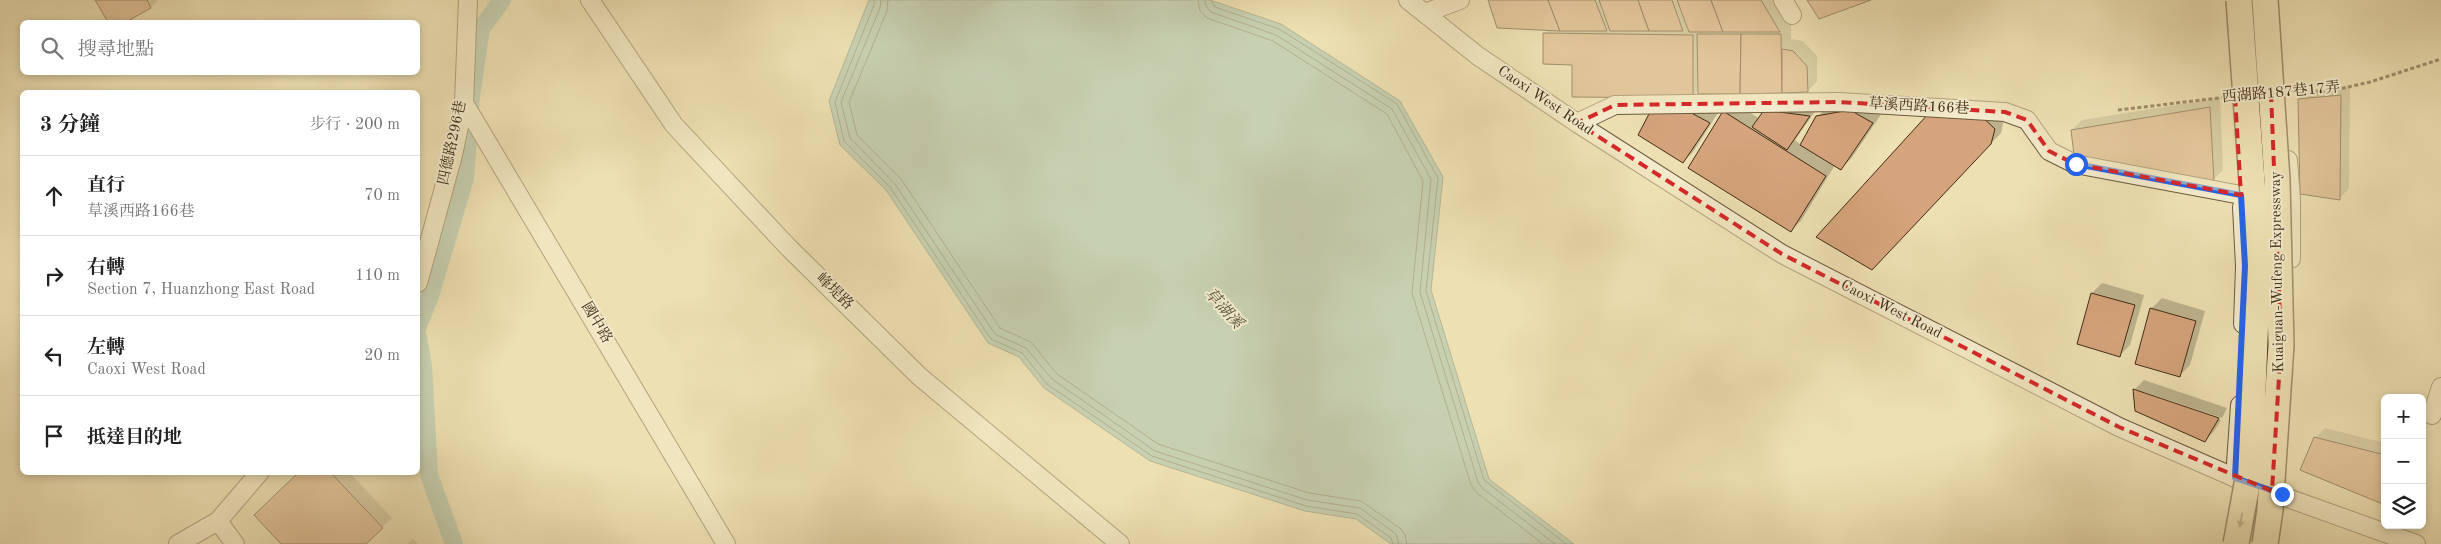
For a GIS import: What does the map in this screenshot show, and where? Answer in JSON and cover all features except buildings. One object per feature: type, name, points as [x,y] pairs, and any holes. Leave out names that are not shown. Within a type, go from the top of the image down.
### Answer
[{"type":"highway","name":"Kuaiguan-Wufeng Expressway","points":[[2236,544],[2250,468],[2258,264],[2239,0]]},
{"type":"highway","name":"Kuaiguan-Wufeng Expressway","points":[[2264,0],[2278,180],[2281,345],[2270,510],[2265,544]]},
{"type":"street","name":"四德路296巷","points":[[420,276],[453,155],[464,104],[468,0]]},
{"type":"street","name":"峰堤路","points":[[590,0],[674,125],[788,247],[919,376],[1120,544]]},
{"type":"street","name":"Caoxi West Road","points":[[1408,0],[1478,56],[1577,123],[1782,254],[2119,427],[2235,478],[2416,544]]},
{"type":"street","points":[[1425,13],[1460,0]]},
{"type":"street","points":[[1783,0],[1792,15]]},
{"type":"street","points":[[2227,0],[2235,96],[2245,266],[2235,478]]},
{"type":"street","points":[[2274,0],[2291,199],[2289,413],[2282,494]]},
{"type":"street","name":"西湖路187巷17弄","points":[[2235,96],[2282,91]]},
{"type":"street","name":"草溪西路166巷","points":[[1577,123],[1615,105],[1839,102],[2005,112],[2027,120],[2049,151],[2076,164],[2241,195]]},
{"type":"street","name":"國中路","points":[[464,104],[726,544]]},
{"type":"street","points":[[2432,415],[2441,387]]},
{"type":"street","points":[[178,544],[218,521],[257,475]]},
{"type":"street","points":[[218,521],[235,544]]},
{"type":"path","name":"西湖路187巷17弄","points":[[2282,91],[2326,92],[2370,82],[2441,59]]},
{"type":"path","name":"西湖路187巷17弄","points":[[2118,110],[2235,96]]},
{"type":"highlighted area","points":[[2271,92],[2281,345],[2272,491],[2119,427],[1782,254],[1577,123],[1615,105],[1839,102],[2005,112],[2027,120],[2049,151],[2075,164],[2241,195],[2235,96]]},
{"type":"water","name":"草湖溪","points":[[869,0],[1210,0],[1281,24],[1400,101],[1443,177],[1431,290],[1489,479],[1574,544],[1391,544],[1356,519],[1305,511],[1150,461],[1044,388],[1019,357],[988,343],[886,190],[840,145],[829,101]]},
{"type":"waterway","points":[[420,321],[430,296],[465,178],[471,96],[481,29],[502,0]]},
{"type":"waterway","points":[[420,349],[423,366],[429,475],[454,544]]},
{"type":"route","points":[[2076,164],[2241,195],[2245,266],[2240,421],[2235,478],[2282,494]]}]
